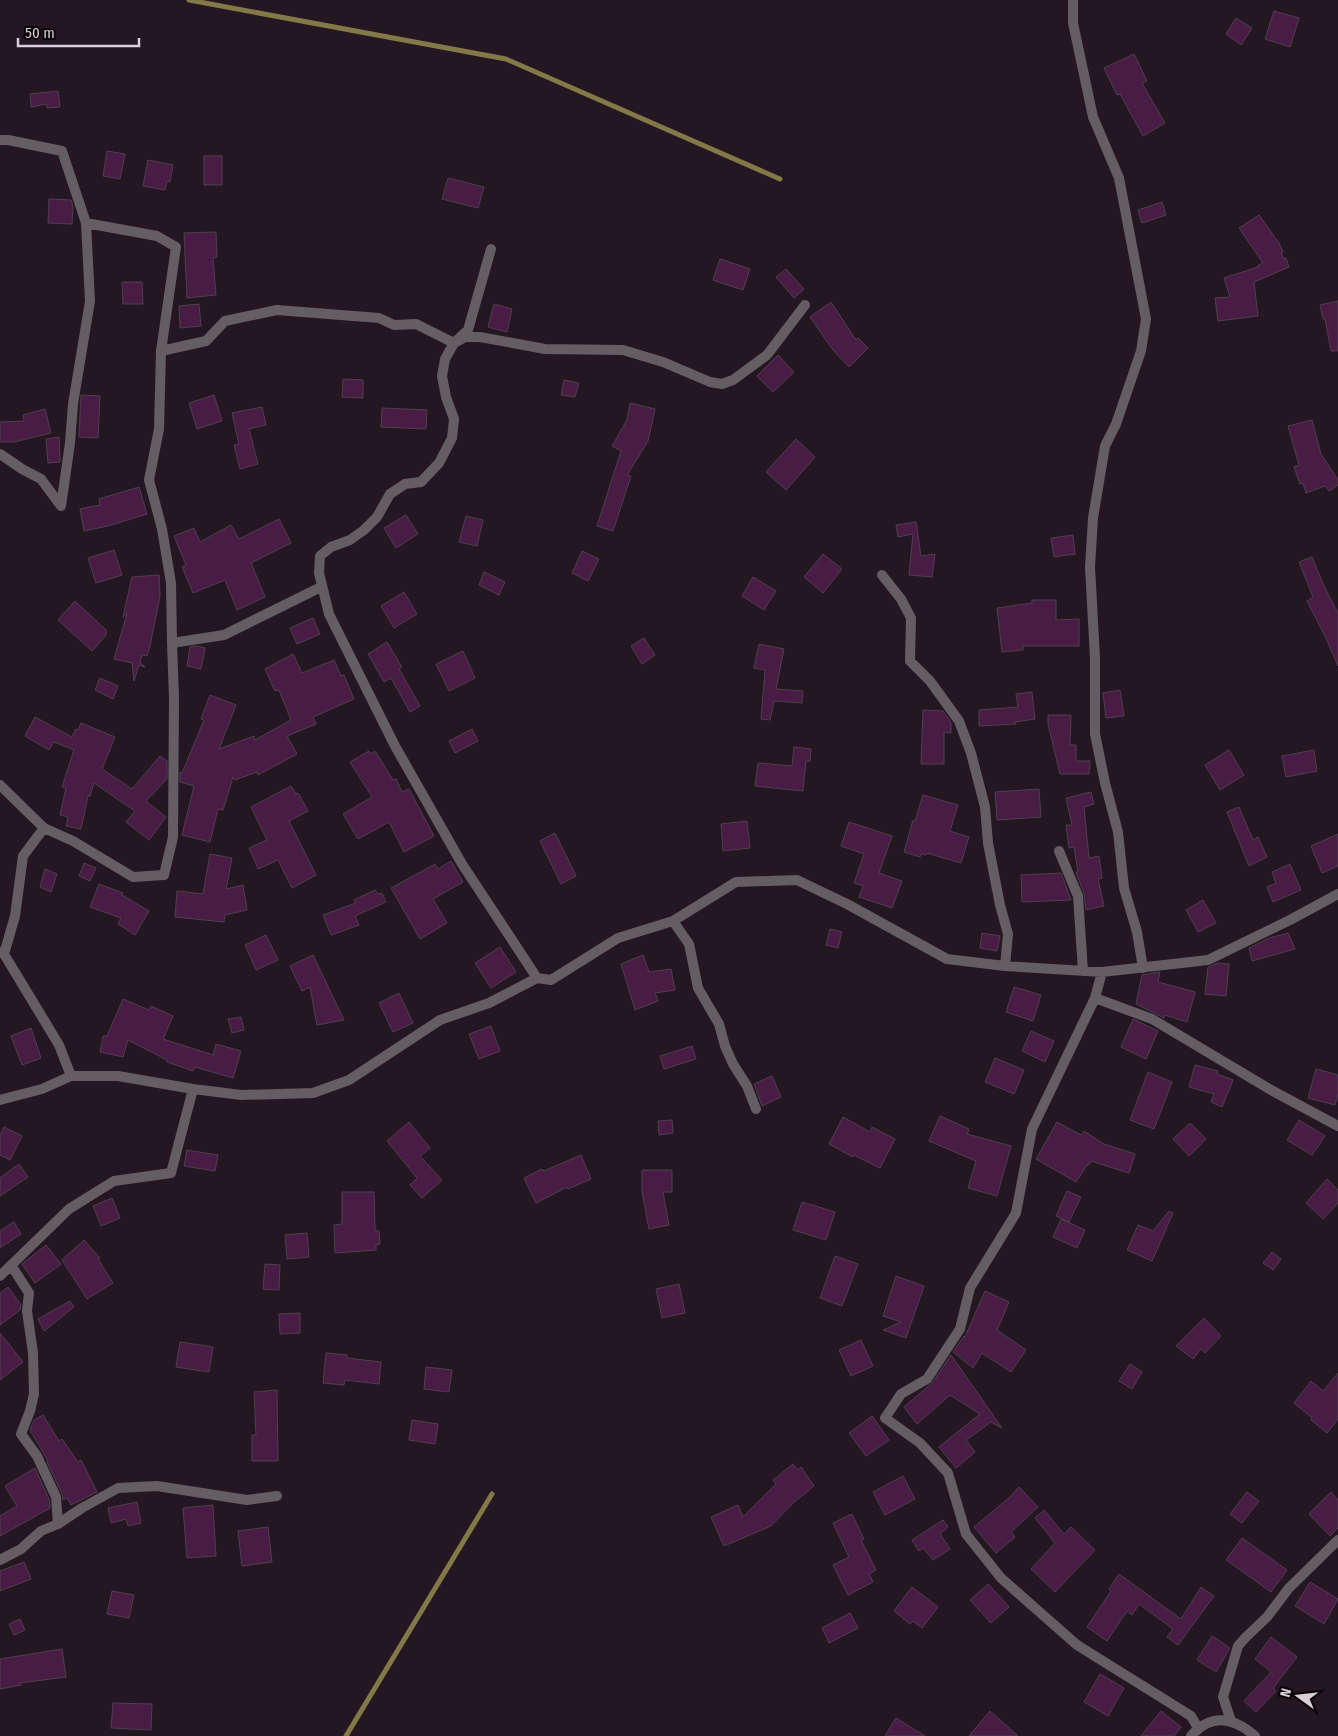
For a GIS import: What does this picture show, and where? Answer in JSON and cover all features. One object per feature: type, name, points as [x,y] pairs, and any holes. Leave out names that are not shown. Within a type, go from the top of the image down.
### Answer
[{"type":"street","points":[[1073,0],[1073,23],[1093,117],[1119,178],[1146,319],[1138,359],[1116,424],[1105,446],[1093,518],[1090,567],[1095,658],[1095,734],[1118,832],[1124,888],[1137,932],[1143,968]]},
{"type":"street","points":[[0,140],[62,151],[86,223],[90,301],[73,404],[70,443],[61,506],[41,479],[0,454]]},
{"type":"street","points":[[0,785],[44,828],[73,841],[133,876],[164,874],[172,837],[174,699],[171,583],[162,529],[148,480],[159,429],[161,351],[176,247],[157,236],[86,223]]},
{"type":"street","points":[[491,249],[468,330],[454,343],[445,359],[442,376],[446,397],[454,419],[454,429],[452,438],[439,463],[421,482],[405,484],[390,494],[377,517],[364,530],[350,540],[331,547],[320,556],[319,572],[321,587],[329,614],[394,746],[462,864],[537,978]]},
{"type":"street","points":[[454,343],[465,337],[480,337],[546,349],[623,350],[662,362],[710,382],[722,384],[733,380],[767,355],[805,305]]},
{"type":"street","points":[[161,351],[206,341],[225,321],[277,310],[379,318],[394,325],[416,324],[454,343]]},
{"type":"street","points":[[882,575],[901,599],[911,618],[910,660],[930,681],[959,721],[971,753],[985,807],[988,843],[1008,934],[1005,966]]},
{"type":"street","points":[[172,643],[224,635],[321,587]]},
{"type":"street","points":[[44,828],[23,856],[14,916],[2,953],[59,1045],[71,1076]]},
{"type":"street","points":[[1059,851],[1078,896],[1084,971]]},
{"type":"street","points":[[0,1100],[42,1090],[71,1076],[118,1076],[241,1095],[313,1093],[349,1080],[440,1020],[489,1003],[537,978],[551,980],[618,938],[673,921],[736,882],[797,880],[948,958],[1005,966],[1102,972],[1208,960],[1338,894]]},
{"type":"street","points":[[673,921],[689,944],[698,988],[719,1024],[725,1046],[733,1064],[747,1086],[756,1110]]},
{"type":"street","points":[[1102,972],[1095,998],[1032,1128],[1016,1214],[970,1288],[960,1329],[927,1378],[901,1394],[885,1418],[920,1443],[948,1473],[966,1534],[1001,1578],[1077,1645],[1191,1716],[1194,1732],[1211,1721],[1232,1721],[1255,1736]]},
{"type":"street","points":[[1095,998],[1152,1019],[1272,1090],[1338,1126]]},
{"type":"street","points":[[0,1276],[70,1209],[114,1181],[171,1173],[193,1089]]},
{"type":"street","points":[[11,1265],[29,1293],[27,1311],[33,1353],[34,1394],[21,1434],[37,1456],[56,1497],[58,1524]]},
{"type":"street","points":[[0,1560],[21,1549],[41,1531],[58,1524],[118,1488],[157,1486],[247,1500],[277,1496]]},
{"type":"street","points":[[1232,1721],[1223,1697],[1238,1646],[1268,1617],[1289,1588],[1338,1540]]},
{"type":"building","points":[[1274,11],[1299,18],[1290,47],[1265,39]]},
{"type":"building","points":[[1236,18],[1252,28],[1241,45],[1226,34]]},
{"type":"building","points":[[1134,54],[1147,81],[1142,83],[1165,123],[1143,136],[1120,94],[1117,95],[1104,68]]},
{"type":"building","points":[[58,91],[60,107],[47,108],[47,104],[31,107],[30,94]]},
{"type":"building","points":[[107,151],[125,154],[120,179],[103,176]]},
{"type":"building","points":[[204,156],[222,156],[222,185],[204,185]]},
{"type":"building","points":[[148,160],[173,165],[170,182],[167,181],[165,190],[143,186]]},
{"type":"building","points":[[448,178],[484,187],[478,208],[442,199]]},
{"type":"building","points":[[49,199],[71,200],[73,206],[72,224],[48,223]]},
{"type":"building","points":[[1162,202],[1166,215],[1142,223],[1138,210]]},
{"type":"building","points":[[1259,215],[1279,243],[1283,252],[1281,253],[1284,259],[1286,258],[1289,267],[1254,282],[1258,316],[1218,321],[1215,298],[1230,297],[1224,278],[1258,267],[1263,263],[1239,228]]},
{"type":"building","points":[[216,232],[217,257],[213,258],[216,295],[187,298],[184,233]]},
{"type":"building","points":[[720,259],[750,269],[743,290],[713,280]]},
{"type":"building","points":[[786,269],[804,289],[794,298],[776,277]]},
{"type":"building","points":[[122,282],[142,282],[143,304],[123,304]]},
{"type":"building","points":[[1338,301],[1338,351],[1331,351],[1325,319],[1323,319],[1320,305]]},
{"type":"building","points":[[831,302],[856,340],[858,338],[868,348],[849,367],[833,350],[810,317]]},
{"type":"building","points":[[199,304],[201,326],[180,328],[179,306]]},
{"type":"building","points":[[494,304],[512,309],[507,332],[488,327]]},
{"type":"building","points":[[778,355],[794,372],[773,392],[757,376]]},
{"type":"building","points":[[343,379],[363,380],[363,398],[342,397]]},
{"type":"building","points":[[564,380],[579,383],[575,397],[561,395]]},
{"type":"building","points":[[81,395],[100,396],[98,438],[79,437]]},
{"type":"building","points":[[214,395],[222,421],[197,429],[189,403]]},
{"type":"building","points":[[630,403],[655,409],[648,441],[627,475],[631,476],[613,531],[597,526],[621,451],[612,446],[627,420]]},
{"type":"building","points":[[262,407],[266,425],[249,429],[258,464],[240,469],[234,445],[239,444],[232,413]]},
{"type":"building","points":[[382,408],[427,410],[426,429],[381,427]]},
{"type":"building","points":[[45,409],[51,433],[14,442],[0,442],[0,422],[24,421],[23,415]]},
{"type":"building","points":[[1312,420],[1321,454],[1338,480],[1338,485],[1329,491],[1325,486],[1306,493],[1303,483],[1300,484],[1294,467],[1299,465],[1288,426]]},
{"type":"building","points":[[59,437],[60,462],[48,463],[46,439]]},
{"type":"building","points":[[796,439],[815,457],[786,490],[766,472]]},
{"type":"building","points":[[139,487],[147,514],[84,531],[80,509],[100,505],[99,499]]},
{"type":"building","points":[[406,515],[418,534],[396,548],[384,528]]},
{"type":"building","points":[[466,516],[483,520],[477,546],[459,542]]},
{"type":"building","points":[[279,519],[291,543],[251,563],[265,597],[237,610],[225,580],[193,593],[182,567],[186,565],[174,536],[194,528],[200,542],[231,525],[239,539]]},
{"type":"building","points":[[916,522],[921,556],[935,554],[932,577],[909,575],[913,534],[898,537],[896,525]]},
{"type":"building","points":[[1073,535],[1075,554],[1054,557],[1051,538]]},
{"type":"building","points":[[114,550],[122,575],[96,583],[88,558]]},
{"type":"building","points":[[582,551],[599,559],[588,581],[572,573]]},
{"type":"building","points":[[823,554],[842,569],[823,593],[804,577]]},
{"type":"building","points":[[1312,557],[1338,613],[1338,666],[1307,601],[1313,597],[1299,562]]},
{"type":"building","points":[[484,572],[505,582],[499,595],[479,585]]},
{"type":"building","points":[[159,575],[160,596],[150,646],[147,656],[142,655],[140,662],[145,667],[139,665],[134,681],[132,663],[114,659],[127,613],[123,617],[132,577]]},
{"type":"building","points":[[753,577],[776,591],[764,610],[742,596]]},
{"type":"building","points":[[404,592],[417,614],[394,628],[381,606]]},
{"type":"building","points":[[1032,600],[1056,600],[1056,620],[1079,619],[1079,646],[1023,646],[1023,650],[1002,652],[997,608],[1032,603]]},
{"type":"building","points":[[75,601],[106,630],[106,635],[92,651],[58,620]]},
{"type":"building","points":[[313,618],[320,634],[297,644],[290,628]]},
{"type":"building","points":[[644,638],[655,655],[642,664],[631,646]]},
{"type":"building","points":[[387,642],[402,667],[399,669],[420,706],[410,712],[391,678],[384,682],[368,654]]},
{"type":"building","points":[[759,644],[784,649],[776,689],[803,691],[802,703],[774,701],[770,720],[761,719],[765,670],[754,668]]},
{"type":"building","points":[[190,647],[205,648],[201,669],[187,666]]},
{"type":"building","points":[[463,651],[475,678],[449,691],[436,664]]},
{"type":"building","points":[[293,654],[302,673],[334,660],[341,676],[344,675],[354,699],[313,717],[316,724],[287,736],[297,754],[258,775],[257,772],[235,780],[233,777],[223,810],[218,809],[210,842],[182,835],[194,786],[180,782],[180,772],[182,773],[204,720],[201,719],[210,695],[236,705],[219,749],[254,736],[255,740],[291,720],[279,690],[275,691],[265,669]]},
{"type":"building","points":[[100,678],[118,686],[113,699],[95,690]]},
{"type":"building","points":[[1120,690],[1124,716],[1106,718],[1103,693]]},
{"type":"building","points":[[1032,692],[1035,719],[1015,722],[1016,724],[979,726],[979,710],[1018,707],[1016,694]]},
{"type":"building","points":[[923,710],[943,711],[951,722],[951,733],[944,732],[944,764],[921,764]]},
{"type":"building","points":[[1048,715],[1071,715],[1070,745],[1076,745],[1076,761],[1090,761],[1089,774],[1060,774],[1048,724]]},
{"type":"building","points":[[35,717],[72,737],[81,723],[115,737],[102,769],[132,789],[160,756],[167,761],[167,779],[146,801],[166,817],[149,840],[126,822],[135,811],[94,783],[90,796],[88,796],[81,829],[66,826],[68,817],[60,815],[66,788],[62,787],[74,750],[54,742],[49,750],[25,736]]},
{"type":"building","points":[[472,729],[478,741],[455,753],[449,741]]},
{"type":"building","points":[[794,747],[811,749],[810,761],[806,761],[803,791],[755,786],[758,763],[792,766]]},
{"type":"building","points":[[1229,750],[1244,775],[1220,790],[1205,765]]},
{"type":"building","points":[[1314,750],[1317,771],[1286,777],[1282,756]]},
{"type":"building","points":[[369,751],[370,754],[375,751],[393,780],[396,779],[402,792],[409,789],[434,836],[404,852],[389,822],[358,839],[343,814],[372,797],[350,762]]},
{"type":"building","points":[[291,786],[296,794],[298,793],[308,811],[289,821],[316,875],[292,888],[278,860],[258,869],[249,848],[267,840],[251,807]]},
{"type":"building","points":[[1039,789],[1041,817],[997,820],[995,792]]},
{"type":"building","points":[[1091,792],[1094,804],[1084,807],[1089,858],[1099,856],[1102,878],[1098,879],[1104,906],[1086,910],[1084,894],[1076,872],[1078,872],[1074,847],[1069,848],[1066,825],[1072,825],[1066,798]]},
{"type":"building","points":[[923,795],[958,805],[950,831],[969,837],[961,863],[927,853],[926,855],[921,854],[920,857],[904,852],[913,820],[915,821]]},
{"type":"building","points":[[1239,807],[1253,840],[1258,837],[1267,857],[1249,866],[1227,812]]},
{"type":"building","points":[[747,821],[750,848],[723,851],[721,824]]},
{"type":"building","points":[[849,822],[892,836],[879,873],[902,881],[892,908],[859,897],[863,886],[854,883],[864,854],[841,846]]},
{"type":"building","points":[[555,833],[576,876],[561,884],[540,841]]},
{"type":"building","points":[[1338,834],[1338,866],[1322,873],[1311,846]]},
{"type":"building","points":[[210,854],[232,858],[226,889],[243,885],[247,910],[225,915],[224,922],[175,917],[177,891],[203,894]]},
{"type":"building","points":[[451,861],[463,882],[433,899],[447,923],[420,939],[391,888],[435,864],[438,869]]},
{"type":"building","points":[[84,863],[96,868],[90,881],[79,876]]},
{"type":"building","points":[[1290,864],[1301,890],[1273,902],[1267,887],[1276,883],[1272,872]]},
{"type":"building","points":[[45,869],[57,874],[51,892],[40,887]]},
{"type":"building","points":[[1061,873],[1071,900],[1022,902],[1021,875]]},
{"type":"building","points":[[99,884],[123,893],[122,895],[149,911],[135,935],[118,924],[121,918],[90,907]]},
{"type":"building","points":[[375,890],[378,894],[382,893],[386,902],[355,916],[359,925],[331,935],[323,915],[356,903],[354,900]]},
{"type":"building","points":[[1203,900],[1216,923],[1198,932],[1186,910]]},
{"type":"building","points":[[830,929],[842,932],[838,948],[826,945]]},
{"type":"building","points":[[982,933],[1000,936],[997,951],[980,948]]},
{"type":"building","points":[[1288,933],[1295,949],[1252,961],[1249,948],[1269,938]]},
{"type":"building","points":[[266,935],[278,960],[256,970],[245,945]]},
{"type":"building","points":[[500,947],[516,972],[491,988],[475,963]]},
{"type":"building","points":[[313,955],[344,1020],[317,1025],[310,987],[302,991],[290,966]]},
{"type":"building","points":[[643,955],[649,972],[671,969],[675,990],[655,993],[658,1001],[635,1010],[621,964]]},
{"type":"building","points":[[1218,963],[1229,964],[1226,996],[1205,994],[1208,967]]},
{"type":"building","points":[[1160,972],[1158,982],[1195,992],[1187,1022],[1165,1015],[1164,1018],[1136,1004],[1142,975]]},
{"type":"building","points":[[1014,987],[1041,995],[1033,1021],[1006,1012]]},
{"type":"building","points":[[399,993],[413,1023],[393,1032],[379,1003]]},
{"type":"building","points":[[123,999],[149,1010],[151,1006],[173,1016],[163,1039],[213,1055],[216,1044],[241,1051],[233,1078],[195,1067],[193,1071],[167,1062],[167,1060],[128,1040],[123,1057],[100,1052],[103,1036],[107,1036]]},
{"type":"building","points":[[241,1017],[244,1030],[232,1033],[228,1019]]},
{"type":"building","points":[[1133,1019],[1158,1031],[1146,1059],[1121,1047]]},
{"type":"building","points":[[491,1026],[500,1051],[479,1059],[469,1034]]},
{"type":"building","points":[[31,1028],[41,1058],[22,1065],[11,1036]]},
{"type":"building","points":[[1031,1031],[1054,1041],[1045,1062],[1022,1051]]},
{"type":"building","points":[[692,1046],[696,1059],[664,1069],[660,1056]]},
{"type":"building","points":[[995,1058],[1024,1070],[1014,1094],[985,1082]]},
{"type":"building","points":[[1195,1065],[1218,1071],[1217,1074],[1233,1080],[1222,1107],[1211,1102],[1214,1094],[1189,1087]]},
{"type":"building","points":[[1316,1069],[1338,1075],[1338,1094],[1335,1105],[1308,1098]]},
{"type":"building","points":[[1148,1072],[1172,1082],[1154,1129],[1130,1120]]},
{"type":"building","points":[[772,1076],[781,1097],[762,1106],[754,1084]]},
{"type":"building","points":[[940,1116],[969,1129],[967,1134],[1011,1146],[997,1196],[968,1188],[976,1161],[929,1141]]},
{"type":"building","points":[[843,1117],[870,1132],[872,1127],[895,1139],[880,1168],[854,1155],[853,1157],[829,1144]]},
{"type":"building","points":[[672,1120],[673,1133],[659,1135],[658,1121]]},
{"type":"building","points":[[1299,1120],[1325,1136],[1312,1155],[1287,1140]]},
{"type":"building","points":[[409,1122],[430,1148],[420,1156],[442,1180],[422,1198],[410,1185],[417,1178],[387,1141]]},
{"type":"building","points":[[1057,1122],[1081,1135],[1084,1131],[1104,1144],[1135,1154],[1129,1173],[1091,1161],[1076,1182],[1036,1159]]},
{"type":"building","points":[[1190,1123],[1206,1139],[1189,1156],[1173,1139]]},
{"type":"building","points":[[4,1127],[22,1136],[10,1160],[0,1155],[0,1135]]},
{"type":"building","points":[[187,1150],[218,1155],[215,1171],[184,1166]]},
{"type":"building","points":[[581,1155],[591,1179],[568,1189],[567,1187],[536,1203],[524,1178],[542,1169],[544,1171]]},
{"type":"building","points":[[19,1164],[28,1177],[0,1196],[0,1178]]},
{"type":"building","points":[[642,1170],[672,1170],[672,1192],[663,1192],[669,1225],[649,1229],[642,1192]]},
{"type":"building","points":[[1327,1179],[1338,1190],[1338,1203],[1323,1219],[1306,1203]]},
{"type":"building","points":[[1067,1191],[1081,1197],[1069,1222],[1056,1216]]},
{"type":"building","points":[[342,1192],[374,1192],[375,1231],[379,1231],[380,1244],[376,1245],[376,1250],[335,1253],[334,1225],[342,1224]]},
{"type":"building","points":[[112,1198],[120,1218],[101,1226],[93,1206]]},
{"type":"building","points":[[802,1202],[835,1212],[826,1240],[793,1230]]},
{"type":"building","points":[[1169,1211],[1173,1213],[1152,1261],[1127,1250],[1138,1225],[1153,1231]]},
{"type":"building","points":[[1061,1219],[1085,1230],[1077,1248],[1053,1237]]},
{"type":"building","points":[[14,1222],[21,1234],[0,1248],[0,1231]]},
{"type":"building","points":[[307,1233],[309,1257],[287,1259],[285,1235]]},
{"type":"building","points":[[84,1240],[100,1258],[98,1259],[113,1283],[87,1299],[62,1260]]},
{"type":"building","points":[[46,1245],[61,1264],[35,1283],[22,1264]]},
{"type":"building","points":[[1272,1252],[1281,1259],[1273,1270],[1263,1263]]},
{"type":"building","points":[[835,1256],[858,1264],[842,1306],[820,1298]]},
{"type":"building","points":[[265,1264],[280,1265],[279,1290],[263,1289]]},
{"type":"building","points":[[896,1276],[924,1286],[906,1338],[883,1330],[901,1322],[883,1316]]},
{"type":"building","points":[[679,1284],[685,1313],[662,1318],[656,1289]]},
{"type":"building","points":[[8,1287],[21,1305],[20,1310],[0,1325],[0,1293]]},
{"type":"building","points":[[985,1291],[1009,1302],[997,1330],[1026,1350],[1011,1372],[982,1353],[973,1368],[953,1352],[965,1337]]},
{"type":"building","points":[[70,1301],[74,1307],[44,1331],[38,1319]]},
{"type":"building","points":[[300,1313],[300,1333],[280,1334],[279,1314]]},
{"type":"building","points":[[1204,1318],[1221,1336],[1205,1353],[1201,1349],[1193,1359],[1176,1346]]},
{"type":"building","points":[[0,1333],[23,1362],[0,1380]]},
{"type":"building","points":[[861,1340],[873,1366],[851,1376],[839,1350]]},
{"type":"building","points":[[180,1342],[213,1347],[209,1372],[176,1367]]},
{"type":"building","points":[[326,1353],[347,1355],[347,1358],[381,1362],[379,1384],[345,1380],[344,1385],[323,1383]]},
{"type":"building","points":[[951,1355],[1002,1428],[991,1422],[966,1440],[975,1452],[956,1468],[939,1447],[980,1414],[950,1395],[917,1424],[904,1407],[932,1383]]},
{"type":"building","points":[[1130,1364],[1142,1372],[1132,1389],[1119,1381]]},
{"type":"building","points":[[426,1367],[452,1370],[449,1392],[424,1389]]},
{"type":"building","points":[[1338,1373],[1338,1419],[1327,1433],[1294,1403],[1311,1381],[1323,1391]]},
{"type":"building","points":[[277,1390],[278,1461],[252,1461],[252,1435],[256,1435],[254,1392]]},
{"type":"building","points":[[43,1415],[59,1441],[62,1439],[78,1462],[81,1460],[97,1492],[71,1505],[67,1498],[63,1500],[48,1461],[30,1430],[34,1420]]},
{"type":"building","points":[[872,1416],[889,1440],[866,1456],[849,1433]]},
{"type":"building","points":[[412,1420],[438,1424],[435,1444],[409,1440]]},
{"type":"building","points":[[793,1464],[798,1470],[801,1467],[814,1486],[793,1503],[771,1526],[724,1546],[711,1517],[738,1505],[743,1517],[776,1484],[773,1480]]},
{"type":"building","points":[[35,1468],[49,1499],[50,1508],[0,1536],[0,1516],[17,1506],[5,1486]]},
{"type":"building","points":[[903,1476],[915,1499],[885,1515],[873,1492]]},
{"type":"building","points":[[1019,1487],[1038,1507],[1011,1532],[1015,1537],[996,1553],[974,1527]]},
{"type":"building","points":[[1247,1492],[1259,1501],[1242,1523],[1230,1514]]},
{"type":"building","points":[[1331,1492],[1338,1500],[1338,1528],[1330,1536],[1309,1514]]},
{"type":"building","points":[[137,1502],[141,1523],[128,1526],[126,1519],[111,1523],[108,1508]]},
{"type":"building","points":[[213,1505],[216,1556],[187,1558],[183,1508]]},
{"type":"building","points":[[1044,1510],[1064,1534],[1071,1527],[1095,1550],[1055,1592],[1031,1569],[1055,1543],[1035,1518]]},
{"type":"building","points":[[852,1514],[864,1539],[861,1540],[876,1570],[869,1574],[873,1582],[848,1595],[833,1565],[849,1557],[833,1523]]},
{"type":"building","points":[[943,1520],[948,1527],[940,1534],[950,1549],[933,1560],[923,1548],[919,1551],[912,1540]]},
{"type":"building","points":[[268,1527],[272,1562],[242,1566],[238,1531]]},
{"type":"building","points":[[1242,1538],[1287,1570],[1271,1592],[1226,1560]]},
{"type":"building","points":[[24,1562],[31,1579],[0,1591],[0,1571]]},
{"type":"building","points":[[1119,1574],[1181,1619],[1201,1587],[1214,1596],[1178,1645],[1167,1637],[1173,1629],[1139,1604],[1132,1615],[1127,1611],[1107,1641],[1087,1627],[1111,1591],[1109,1589]]},
{"type":"building","points":[[1310,1582],[1338,1599],[1324,1624],[1295,1606]]},
{"type":"building","points":[[988,1584],[1009,1607],[991,1623],[970,1600]]},
{"type":"building","points":[[912,1587],[938,1607],[922,1628],[913,1621],[910,1624],[894,1611]]},
{"type":"building","points":[[112,1591],[134,1595],[129,1618],[107,1614]]},
{"type":"building","points":[[850,1613],[858,1628],[829,1643],[822,1628]]},
{"type":"building","points":[[20,1619],[25,1630],[14,1635],[9,1624]]},
{"type":"building","points":[[1212,1636],[1230,1648],[1216,1672],[1197,1660]]},
{"type":"building","points":[[1271,1637],[1297,1657],[1273,1688],[1276,1691],[1256,1712],[1244,1701],[1271,1672],[1255,1659]]},
{"type":"building","points":[[62,1649],[66,1677],[20,1683],[21,1685],[0,1689],[0,1659]]},
{"type":"building","points":[[1100,1674],[1124,1688],[1108,1716],[1084,1702]]},
{"type":"building","points":[[113,1703],[152,1704],[151,1730],[111,1728]]},
{"type":"building","points":[[990,1711],[1018,1736],[969,1736]]},
{"type":"building","points":[[1161,1711],[1181,1727],[1174,1736],[1141,1736]]},
{"type":"building","points":[[896,1718],[925,1736],[885,1736]]},
{"type":"waterway","points":[[189,0],[506,59],[780,179]]},
{"type":"waterway","points":[[346,1736],[492,1494]]}]
